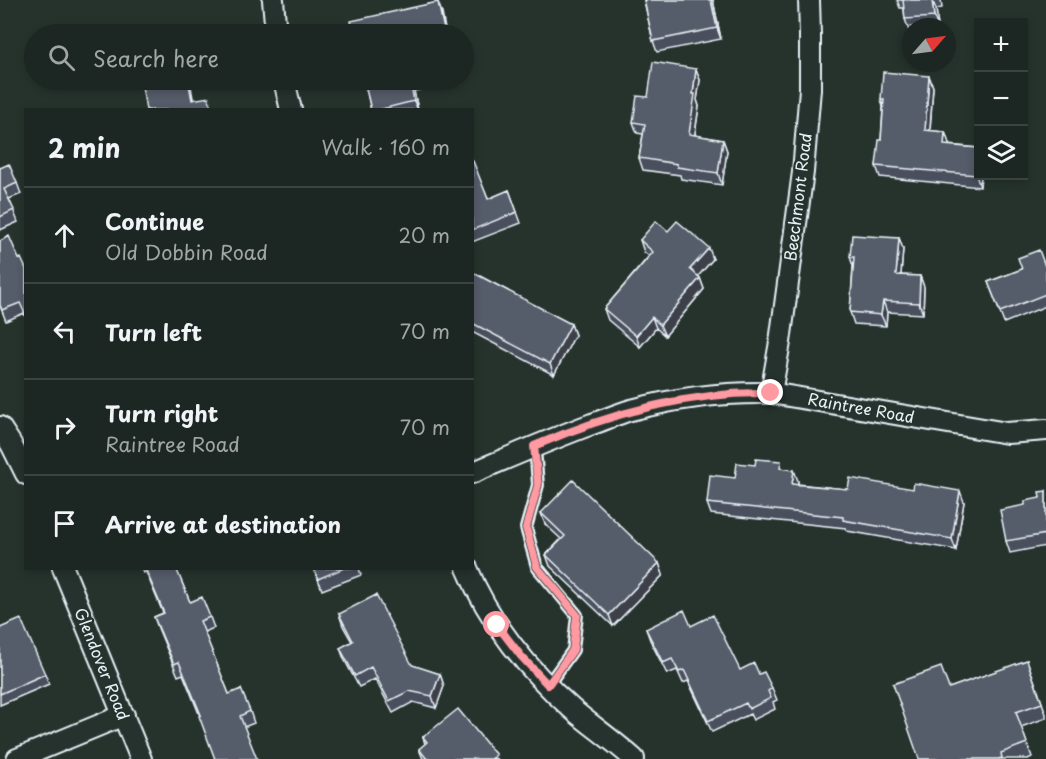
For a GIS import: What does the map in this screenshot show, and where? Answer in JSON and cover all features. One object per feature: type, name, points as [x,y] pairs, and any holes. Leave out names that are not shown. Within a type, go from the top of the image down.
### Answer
[{"type":"street","points":[[273,0],[275,24]]},
{"type":"street","name":"Beechmont Road","points":[[771,393],[782,331],[803,172],[810,89],[809,0]]},
{"type":"street","points":[[286,90],[291,108]]},
{"type":"street","name":"Raintree Road","points":[[474,472],[534,446],[629,411],[674,401],[744,392],[771,393],[1007,433],[1046,430]]},
{"type":"street","points":[[0,427],[24,470]]},
{"type":"street","name":"Glendover Road","points":[[64,570],[141,759]]},
{"type":"street","points":[[468,570],[475,588],[497,625],[521,656],[572,709],[634,759]]},
{"type":"street","points":[[16,759],[124,715]]},
{"type":"lane","points":[[534,446],[538,485],[526,528],[537,567],[577,615],[573,650],[548,685]]},
{"type":"building","points":[[644,0],[711,0],[717,28],[653,41]]},
{"type":"building","points":[[903,0],[932,0],[934,17],[905,18]]},
{"type":"building","points":[[438,2],[443,24],[352,24],[351,21]]},
{"type":"building","points":[[653,62],[696,69],[689,134],[723,140],[718,173],[639,158],[645,124],[633,122],[637,96],[648,97]]},
{"type":"building","points":[[883,72],[929,76],[925,130],[945,132],[944,145],[974,148],[974,175],[876,166],[879,140],[881,140],[884,99],[881,99]]},
{"type":"building","points":[[143,90],[190,90],[192,100],[209,97],[211,108],[146,108]]},
{"type":"building","points":[[366,90],[412,90],[414,101],[386,108],[371,108]]},
{"type":"building","points":[[9,164],[17,183],[4,189],[14,210],[0,217],[0,168]]},
{"type":"building","points":[[474,164],[488,199],[509,190],[517,212],[474,229]]},
{"type":"building","points":[[656,221],[668,231],[677,221],[709,248],[690,269],[700,278],[660,325],[652,317],[636,336],[604,309],[653,252],[640,240]]},
{"type":"building","points":[[852,235],[899,238],[896,275],[920,276],[919,303],[883,301],[881,315],[850,312],[854,257],[850,257]]},
{"type":"building","points":[[9,236],[19,259],[21,258],[24,265],[24,312],[20,303],[2,310],[0,305],[0,241]]},
{"type":"building","points":[[1039,250],[1046,266],[1046,294],[1000,312],[988,282],[1022,269],[1018,258]]},
{"type":"building","points":[[474,273],[571,324],[550,364],[474,324]]},
{"type":"building","points":[[756,459],[781,461],[780,468],[794,470],[792,484],[848,489],[850,478],[913,489],[914,483],[960,491],[952,539],[843,520],[843,517],[707,503],[710,475],[735,478],[737,463],[755,465]]},
{"type":"building","points":[[573,480],[659,563],[609,615],[546,555],[565,536],[541,513]]},
{"type":"building","points":[[1046,491],[1046,534],[1006,541],[1000,510],[1025,505],[1025,501],[1040,498],[1039,492]]},
{"type":"building","points":[[146,570],[177,570],[190,602],[202,597],[210,617],[200,621],[229,694],[241,689],[250,711],[240,716],[257,759],[215,759],[199,716],[201,715],[179,662],[174,664],[154,617],[164,613]]},
{"type":"building","points":[[315,570],[339,570],[318,579]]},
{"type":"building","points":[[376,595],[412,665],[440,674],[432,696],[409,691],[389,701],[371,667],[355,676],[340,648],[353,641],[339,614]]},
{"type":"building","points":[[684,610],[691,626],[713,615],[740,670],[754,663],[759,674],[764,672],[772,688],[768,691],[771,698],[749,709],[746,703],[708,721],[684,670],[679,672],[672,659],[663,663],[646,629]]},
{"type":"building","points":[[21,619],[45,674],[0,694],[0,628]]},
{"type":"building","points":[[1027,660],[1042,703],[1016,712],[1027,743],[1001,753],[1002,758],[998,759],[919,759],[893,684],[941,667],[949,688]]},
{"type":"building","points":[[458,709],[496,755],[491,759],[427,759],[419,749],[427,742],[423,737]]},
{"type":"route","points":[[497,625],[548,685],[573,650],[577,615],[537,567],[526,528],[538,485],[534,446],[629,411],[713,395],[744,392],[771,393]]}]
